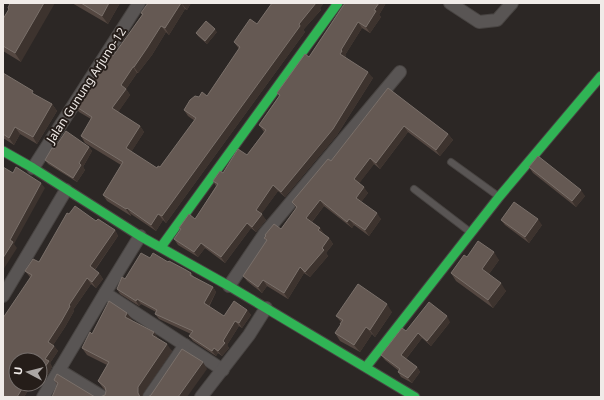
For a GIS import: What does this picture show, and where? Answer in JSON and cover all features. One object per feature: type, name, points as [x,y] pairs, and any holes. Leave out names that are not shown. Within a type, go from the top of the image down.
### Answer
[{"type":"street","name":"Jalan Gunung Arjuno-12","points":[[32,168],[139,3]]},
{"type":"street","points":[[161,248],[338,3]]},
{"type":"street","points":[[450,3],[479,22],[497,20],[512,3]]},
{"type":"street","points":[[229,286],[265,233],[400,72]]},
{"type":"street","points":[[366,367],[499,196],[601,76]]},
{"type":"street","points":[[3,151],[140,236],[229,286],[415,397]]},
{"type":"street","points":[[3,296],[66,190]]},
{"type":"street","points":[[43,397],[104,293],[140,236]]},
{"type":"street","points":[[104,293],[223,370]]},
{"type":"street","points":[[200,397],[223,370],[249,335],[266,308]]},
{"type":"street","points":[[149,397],[184,345]]},
{"type":"street","points":[[59,370],[103,397]]},
{"type":"lane","points":[[451,162],[499,196]]},
{"type":"lane","points":[[414,189],[470,233]]},
{"type":"building","points":[[10,3],[44,3],[15,53],[3,46],[3,19],[9,9]]},
{"type":"building","points":[[81,3],[109,3],[102,16]]},
{"type":"building","points":[[148,3],[181,3],[165,28],[161,26],[121,85],[126,89],[112,108],[140,126],[126,148],[157,168],[158,166],[160,167],[196,118],[184,110],[190,100],[195,96],[199,97],[202,92],[207,96],[240,47],[234,42],[250,19],[257,24],[272,3],[316,3],[299,24],[300,26],[162,216],[158,214],[151,225],[127,208],[126,209],[103,195],[123,162],[81,136],[92,117],[75,106],[109,53],[113,56],[143,14],[141,13]]},
{"type":"building","points":[[345,3],[379,3],[366,27],[358,22],[341,50],[342,51],[340,54],[368,72],[333,129],[281,192],[273,185],[256,210],[262,214],[252,227],[247,223],[221,257],[201,243],[194,252],[174,239],[181,229],[179,228],[189,214],[195,219],[218,184],[213,181],[220,171],[223,173],[238,149],[247,155],[266,130],[259,125],[280,95],[277,93],[305,54],[309,57]]},
{"type":"building","points":[[206,21],[215,29],[205,41],[196,33]]},
{"type":"building","points":[[3,73],[33,91],[32,93],[52,104],[33,137],[15,127],[9,138],[3,134]]},
{"type":"building","points":[[388,88],[448,134],[436,150],[404,126],[376,163],[370,158],[354,179],[364,187],[356,198],[377,213],[365,230],[349,219],[347,222],[320,200],[306,218],[320,228],[318,230],[329,238],[322,248],[324,250],[305,272],[300,267],[284,293],[263,280],[258,287],[243,276],[267,240],[264,238],[266,236],[265,235],[274,224],[281,229],[297,207],[292,202],[328,159],[331,161]]},
{"type":"building","points":[[66,131],[89,147],[79,163],[81,165],[73,178],[45,160],[52,148],[54,149]]},
{"type":"building","points":[[538,156],[581,190],[572,201],[529,167]]},
{"type":"building","points":[[3,167],[13,173],[16,167],[41,183],[10,240],[13,242],[3,258]]},
{"type":"building","points":[[514,202],[538,219],[525,237],[501,220]]},
{"type":"building","points":[[75,206],[96,221],[98,219],[115,230],[90,266],[99,273],[92,282],[87,278],[69,305],[70,306],[61,322],[48,342],[54,346],[48,355],[48,352],[8,352],[8,392],[20,392],[17,397],[3,397],[3,318],[32,275],[25,271],[33,259],[39,262],[67,213],[69,214]]},
{"type":"building","points":[[478,241],[494,252],[482,269],[501,283],[488,300],[451,273],[464,255],[467,257]]},
{"type":"building","points":[[141,253],[150,258],[153,253],[186,270],[191,273],[190,275],[213,287],[204,303],[224,316],[234,301],[247,310],[239,323],[235,321],[223,341],[225,343],[218,351],[214,348],[212,351],[189,336],[193,331],[155,314],[157,310],[137,299],[136,301],[117,289],[122,277],[125,279]]},
{"type":"building","points":[[358,284],[387,304],[370,330],[366,327],[354,345],[335,333],[343,320],[336,316]]},
{"type":"building","points":[[109,301],[127,313],[125,317],[154,332],[152,335],[167,344],[138,387],[140,397],[100,397],[105,395],[106,391],[105,387],[98,381],[109,362],[82,348],[90,332],[92,334]]},
{"type":"building","points":[[429,302],[447,316],[427,341],[418,333],[401,355],[417,367],[408,378],[398,372],[400,369],[381,355],[402,328],[406,331]]},
{"type":"building","points":[[182,349],[203,362],[178,397],[148,397],[151,395]]},
{"type":"building","points":[[57,374],[95,397],[52,397],[58,383],[54,380]]},
{"type":"traffic: fast","points":[[161,247],[338,3]]},
{"type":"traffic: fast","points":[[366,367],[499,197],[601,76]]},
{"type":"traffic: fast","points":[[3,151],[33,168],[140,236],[229,286],[415,397]]}]
